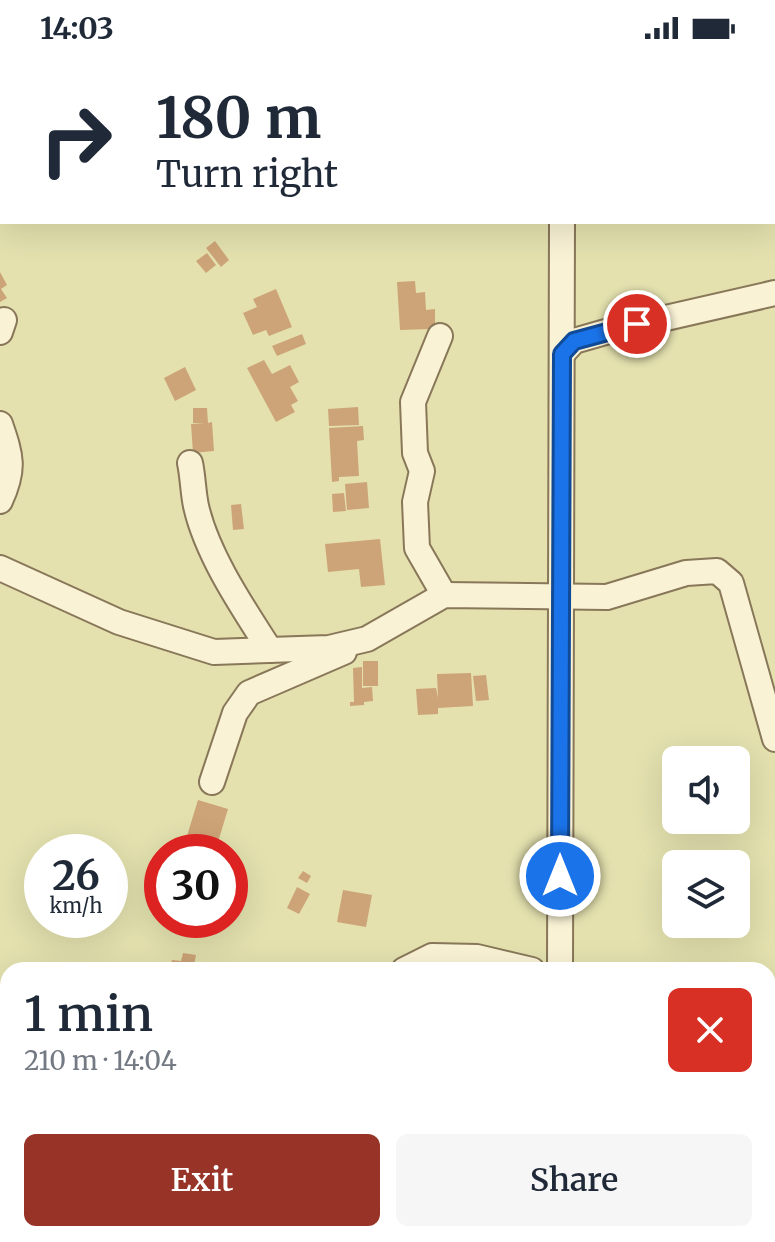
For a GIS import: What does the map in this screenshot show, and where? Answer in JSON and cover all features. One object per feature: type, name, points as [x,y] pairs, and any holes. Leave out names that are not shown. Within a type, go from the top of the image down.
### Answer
[{"type":"street","points":[[560,962],[562,224]]},
{"type":"street","points":[[562,354],[574,341],[775,293]]},
{"type":"street","points":[[440,336],[413,402],[415,453],[422,471],[415,502],[417,548],[444,595]]},
{"type":"street","points":[[0,424],[11,455],[6,487],[0,501]]},
{"type":"street","points":[[190,463],[196,507],[215,557],[238,601],[270,650]]},
{"type":"street","points":[[0,568],[119,622],[214,652],[329,648],[367,639]]},
{"type":"street","points":[[212,782],[235,713],[249,693],[338,656],[444,595],[607,597],[686,573],[717,571],[731,583],[775,739]]},
{"type":"street","points":[[420,962],[432,956],[477,957],[498,962]]},
{"type":"shaded area","points":[[0,224],[775,224],[775,962],[0,962]]},
{"type":"building","points":[[215,241],[229,260],[221,267],[206,248]]},
{"type":"building","points":[[207,253],[216,265],[206,273],[196,261]]},
{"type":"building","points":[[0,272],[7,285],[1,289],[7,298],[0,302]]},
{"type":"building","points":[[415,281],[416,293],[425,292],[426,310],[435,309],[435,325],[431,325],[431,329],[400,330],[397,282]]},
{"type":"building","points":[[276,289],[292,327],[269,336],[266,330],[253,335],[243,313],[257,307],[253,299]]},
{"type":"building","points":[[302,334],[306,344],[277,356],[272,346]]},
{"type":"building","points":[[264,360],[272,374],[290,365],[299,382],[290,387],[298,401],[291,405],[295,412],[276,422],[247,368]]},
{"type":"building","points":[[185,367],[196,390],[175,401],[164,378]]},
{"type":"building","points":[[358,407],[359,425],[329,426],[328,409]]},
{"type":"building","points":[[193,408],[207,408],[208,423],[212,422],[214,451],[193,453],[191,424],[205,423],[193,423]]},
{"type":"building","points":[[363,426],[364,440],[357,441],[359,476],[339,477],[339,481],[332,482],[329,428]]},
{"type":"building","points":[[367,482],[369,508],[347,510],[345,484]]},
{"type":"building","points":[[344,493],[346,511],[333,512],[332,494]]},
{"type":"building","points":[[241,504],[244,529],[233,530],[231,505]]},
{"type":"building","points":[[380,539],[385,585],[361,587],[359,569],[328,572],[325,544]]},
{"type":"building","points":[[363,661],[378,661],[378,686],[363,686]]},
{"type":"building","points":[[362,667],[362,688],[372,687],[373,701],[350,706],[350,702],[354,702],[353,668]]},
{"type":"building","points":[[471,673],[473,706],[438,708],[438,714],[418,715],[416,689],[436,688],[438,698],[437,674]]},
{"type":"building","points":[[486,675],[489,700],[476,701],[473,676]]},
{"type":"building","points":[[198,800],[228,809],[220,834],[188,834]]},
{"type":"building","points":[[303,871],[311,876],[307,883],[298,878]]},
{"type":"building","points":[[297,887],[310,894],[299,914],[287,908]]},
{"type":"building","points":[[343,890],[372,895],[366,927],[337,922]]},
{"type":"building","points":[[183,953],[196,955],[195,962],[172,962],[181,961]]},
{"type":"route","points":[[560,876],[562,354],[574,341],[637,324]]}]
